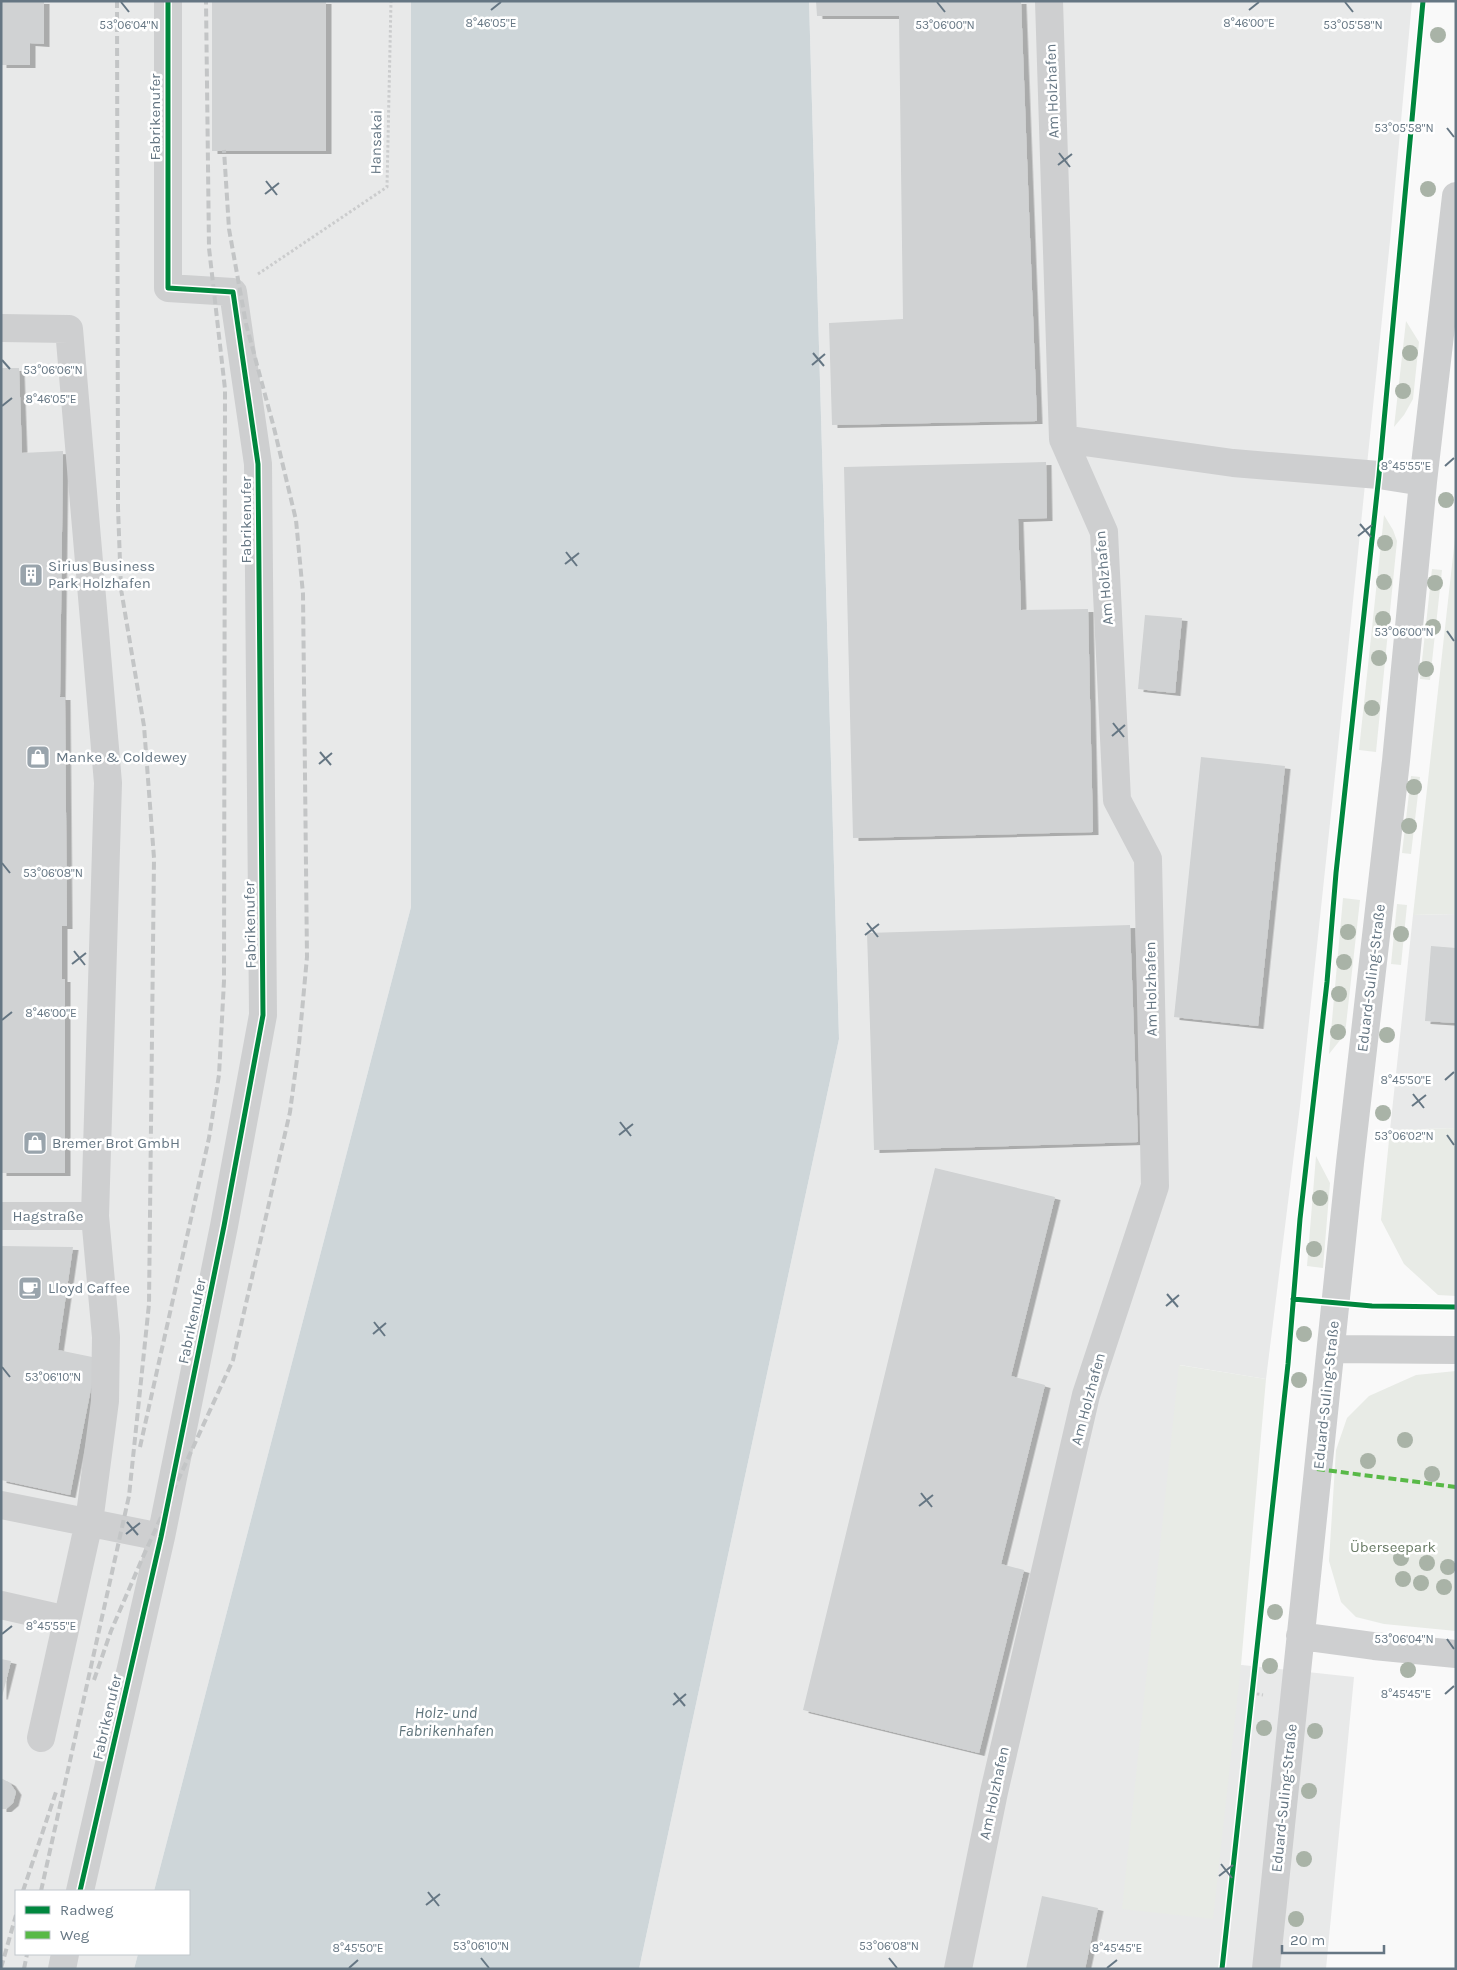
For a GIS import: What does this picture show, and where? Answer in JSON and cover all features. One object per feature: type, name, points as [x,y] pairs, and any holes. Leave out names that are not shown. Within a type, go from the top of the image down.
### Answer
[{"type":"street","name":"Fabrikenufer","points":[[80,1890],[161,1537],[222,1236],[263,1015],[258,464],[233,292],[168,288],[168,1]]},
{"type":"street","name":"Am Holzhafen","points":[[958,1969],[994,1792],[1086,1395],[1155,1186],[1148,859],[1117,800],[1104,532],[1063,439],[1049,1]]},
{"type":"street","name":"Eduard-Suling-Straße","points":[[1266,1969],[1350,1163],[1396,761],[1423,482],[1456,196]]},
{"type":"street","points":[[1,328],[69,329],[108,783],[96,1216],[106,1338],[105,1401],[89,1522],[41,1738]]},
{"type":"street","points":[[1063,439],[1233,463],[1379,475],[1423,482]]},
{"type":"street","name":"Hagstraße","points":[[1,1216],[96,1216]]},
{"type":"street","points":[[1331,1349],[1456,1350]]},
{"type":"street","points":[[1,1505],[161,1537]]},
{"type":"street","points":[[1,1605],[67,1620]]},
{"type":"street","points":[[1300,1636],[1456,1654]]},
{"type":"street","points":[[62,1969],[65,1955]]},
{"type":"shaded area","points":[[1,1],[411,1],[411,907],[154,1890],[15,1890],[15,1955],[138,1955],[134,1969],[1,1969]]},
{"type":"shaded area","points":[[809,1],[1412,1],[1390,241],[1337,757],[1300,1106],[1266,1379],[1180,1365],[1150,1655],[1354,1677],[1326,1969],[639,1969],[839,1039]]},
{"type":"shaded area","points":[[1456,914],[1456,1128],[1390,1130],[1413,915]]},
{"type":"green space","points":[[1406,321],[1419,342],[1413,399],[1404,415],[1394,427]]},
{"type":"green space","points":[[1384,515],[1397,541],[1376,752],[1359,750]]},
{"type":"green space","points":[[1456,529],[1456,914],[1413,915]]},
{"type":"green space","points":[[1432,569],[1442,570],[1430,680],[1420,679]]},
{"type":"green space","points":[[1411,776],[1420,777],[1411,854],[1402,853]]},
{"type":"green space","points":[[1343,898],[1360,900],[1345,1034],[1329,1054]]},
{"type":"green space","points":[[1397,904],[1407,905],[1401,965],[1391,964]]},
{"type":"green space","points":[[1456,1128],[1456,1296],[1438,1295],[1404,1264],[1381,1220],[1390,1130]]},
{"type":"green space","points":[[1316,1156],[1330,1183],[1323,1268],[1307,1266]]},
{"type":"green space","points":[[1179,1365],[1266,1379],[1241,1665],[1213,1919],[1122,1909]]},
{"type":"green space","name":"Überseepark","points":[[1456,1371],[1456,1631],[1384,1624],[1356,1617],[1341,1602],[1329,1561],[1336,1450],[1347,1418],[1369,1396],[1416,1375]]},
{"type":"water","name":"Holz- und Fabrikenhafen","points":[[411,1],[809,1],[839,1039],[639,1969],[134,1969],[138,1955],[190,1955],[190,1890],[154,1890],[411,907]]},
{"type":"building","points":[[1,1],[44,1],[44,44],[30,43],[30,65],[1,65]]},
{"type":"building","points":[[212,1],[326,1],[326,151],[212,151]]},
{"type":"building","points":[[816,1],[1021,1],[1037,421],[832,425],[829,323],[903,319],[899,16],[817,16]]},
{"type":"building","points":[[1,368],[19,368],[22,453],[63,451],[60,697],[65,697],[67,926],[62,926],[62,979],[65,979],[65,1173],[1,1173]]},
{"type":"building","points":[[1046,462],[1047,518],[1018,519],[1021,610],[1088,609],[1093,832],[853,838],[844,467]]},
{"type":"building","points":[[1145,615],[1182,618],[1175,693],[1138,689]]},
{"type":"building","points":[[1201,757],[1285,766],[1258,1026],[1174,1017]]},
{"type":"building","points":[[1130,925],[1138,1142],[874,1150],[867,933]]},
{"type":"building","points":[[1431,946],[1456,948],[1456,1023],[1425,1021]]},
{"type":"building","points":[[935,1168],[1055,1197],[1011,1376],[1045,1385],[1001,1564],[1024,1570],[979,1753],[803,1710]]},
{"type":"building","points":[[1,1246],[73,1247],[58,1350],[97,1358],[70,1495],[1,1480]]},
{"type":"building","points":[[1,1659],[11,1661],[2,1697],[1,1696]]},
{"type":"building","points":[[1,1778],[10,1783],[16,1792],[13,1803],[6,1809],[1,1809]]},
{"type":"building","points":[[1042,1896],[1098,1908],[1085,1969],[1026,1969]]},
{"type":"railway","points":[[41,1890],[129,1496],[149,1304],[154,858],[144,726],[121,589],[118,508],[117,1]]},
{"type":"railway","points":[[140,1447],[209,1138],[219,1075],[224,981],[225,389],[209,248],[206,1]]},
{"type":"railway","points":[[94,1680],[111,1631],[142,1559],[233,1360],[290,1112],[299,1044],[307,957],[303,594],[296,520],[246,324],[229,229],[224,150]]},
{"type":"railway","points":[[23,1890],[57,1789]]},
{"type":"railway","points":[[1,1968],[15,1919]]},
{"type":"railway","points":[[24,1969],[27,1955]]},
{"type":"marked path","points":[[1317,1469],[1456,1487]]},
{"type":"cycle path","points":[[80,1890],[161,1537],[224,1226],[263,1015],[258,464],[233,292],[168,288],[168,1]]},
{"type":"cycle path","points":[[1222,1969],[1288,1364],[1300,1219],[1327,982],[1336,873],[1379,475],[1423,1]]},
{"type":"cycle path","points":[[1293,1299],[1372,1306],[1456,1307]]},
{"type":"place","name":"Sirius Business Park Holzhafen","points":[[31,575]]},
{"type":"place","name":"Manke & Coldewey","points":[[38,757]]},
{"type":"place","name":"Bremer Brot GmbH","points":[[35,1143]]},
{"type":"place","name":"Lloyd Caffee","points":[[30,1288]]}]
